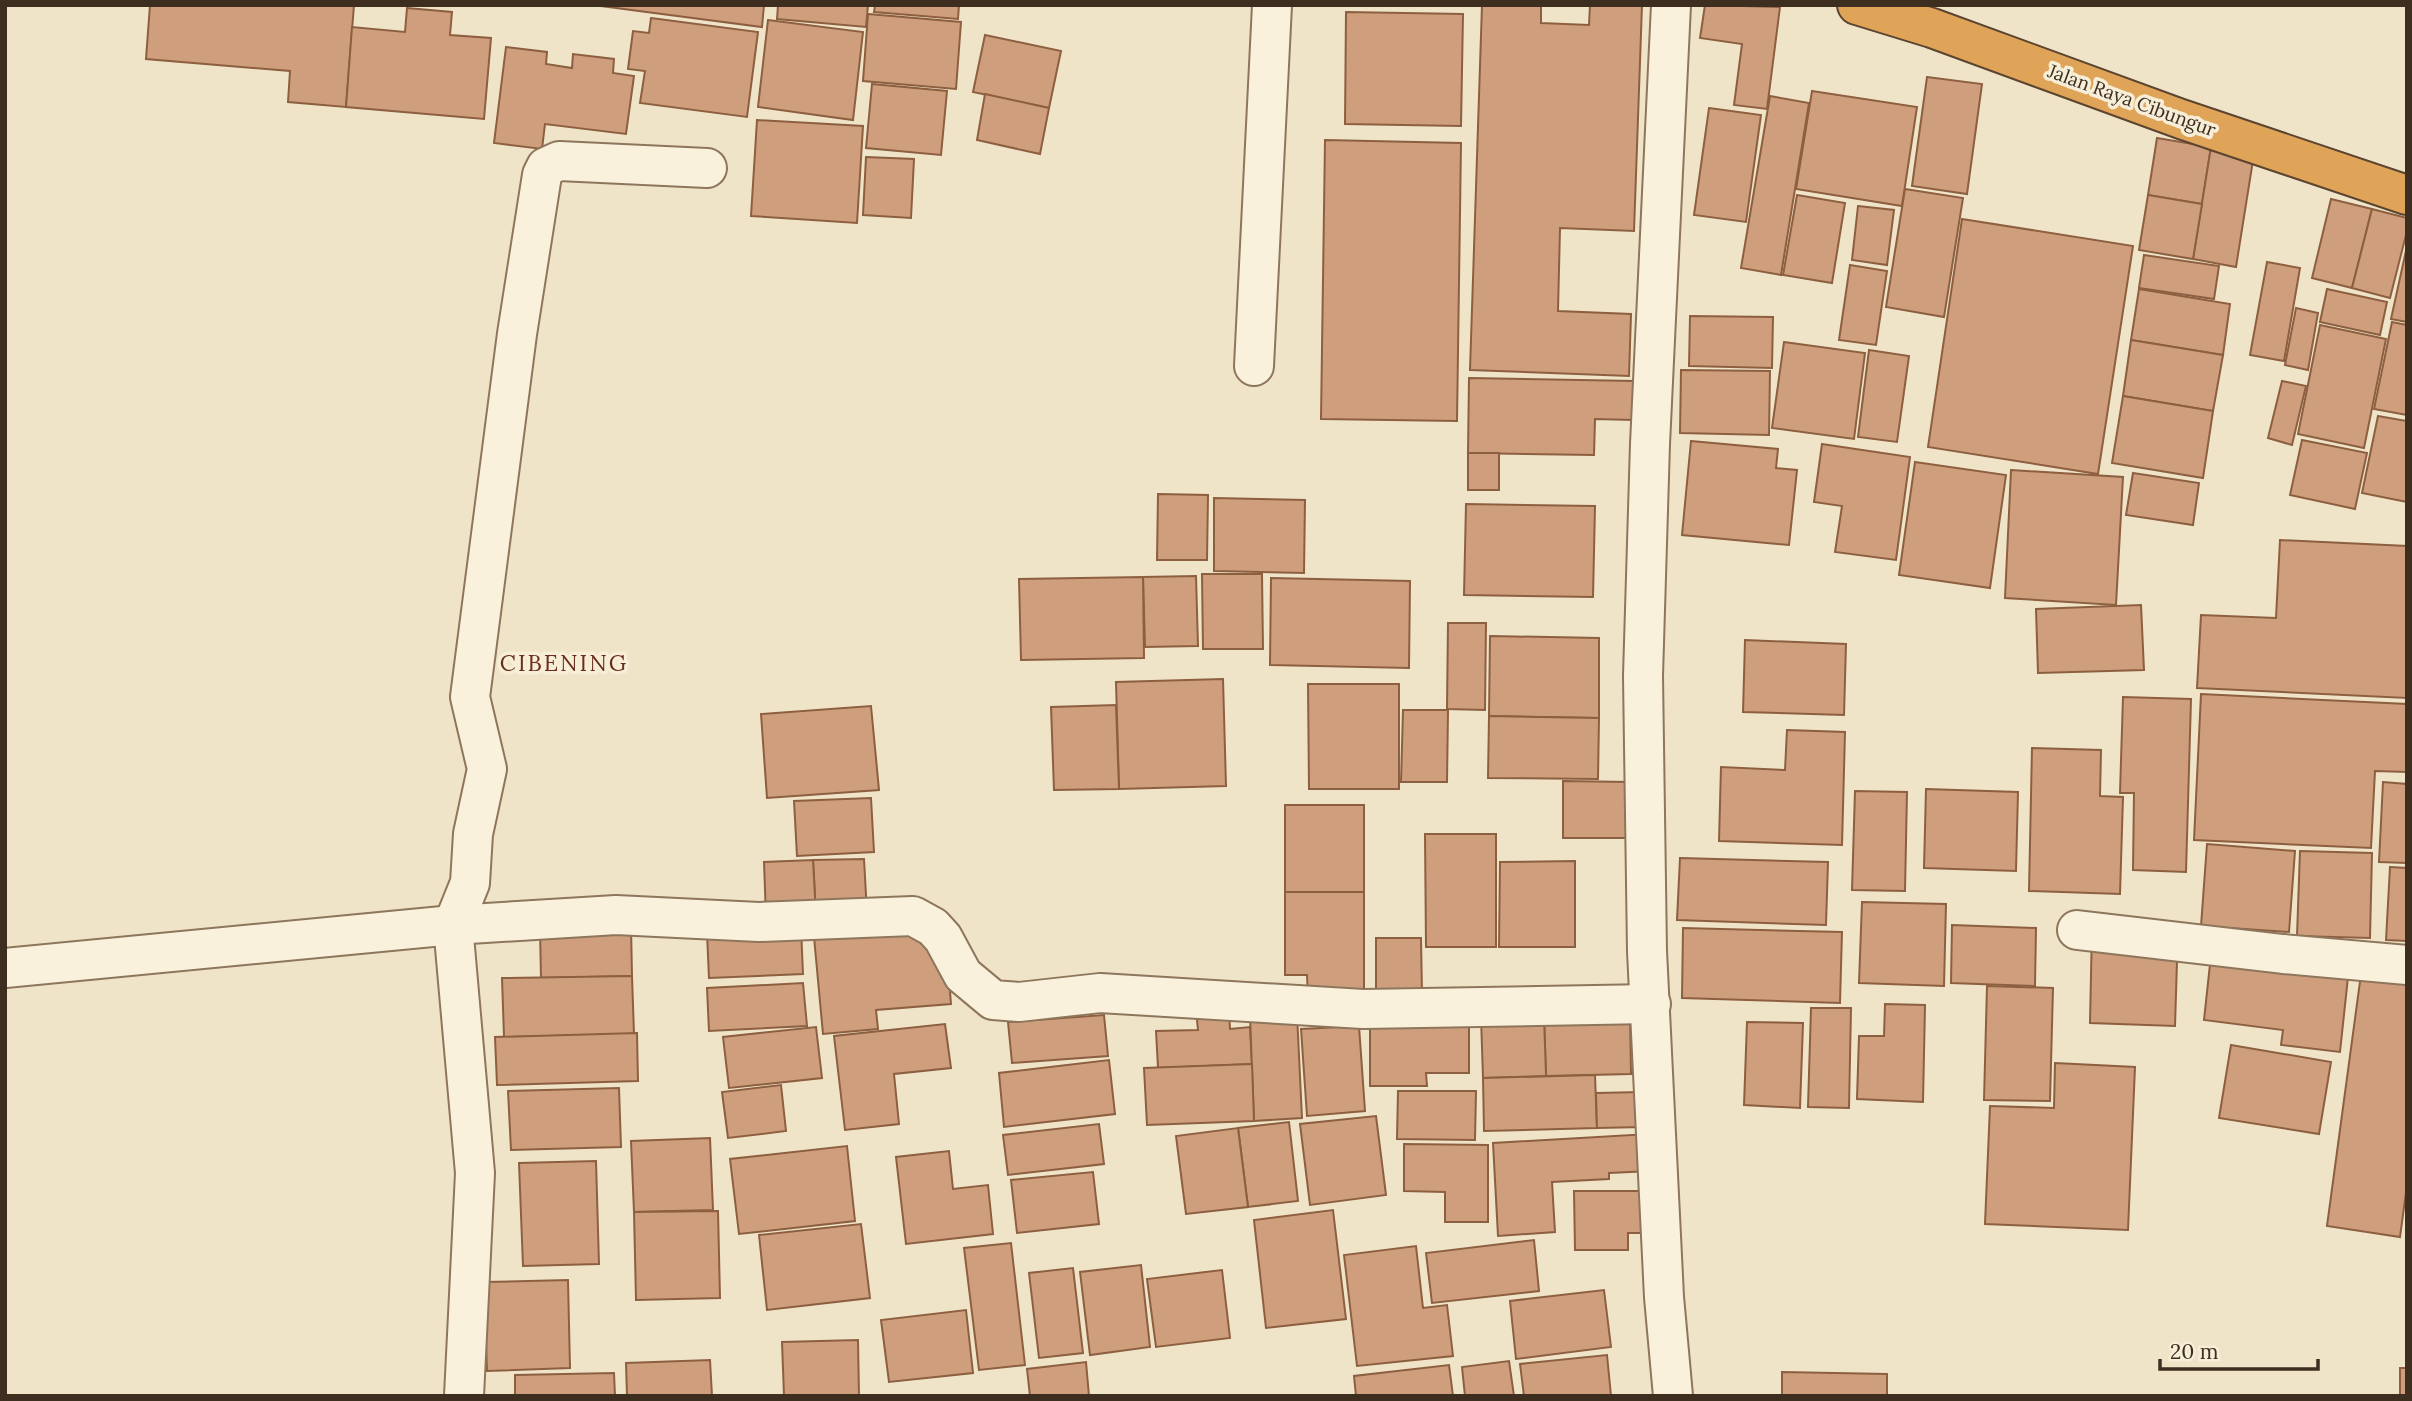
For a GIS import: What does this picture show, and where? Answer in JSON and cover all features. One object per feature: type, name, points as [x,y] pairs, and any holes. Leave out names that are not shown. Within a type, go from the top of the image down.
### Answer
[{"type":"highway","name":"Jalan Raya Cibungur","points":[[1857,5],[1932,28],[2181,119],[2407,195]]},
{"type":"street","points":[[1254,366],[1272,5]]},
{"type":"street","points":[[1671,5],[1650,444],[1643,676],[1651,1004],[1664,1297],[1672,1396]]},
{"type":"street","points":[[464,1396],[475,1173],[453,925],[471,883],[473,834],[487,769],[470,697],[517,334],[542,175],[546,167],[559,160],[707,169]]},
{"type":"street","points":[[5,968],[453,925],[616,915],[759,922],[913,916],[933,927],[943,938],[963,975],[993,1000],[1019,1002],[1100,993],[1363,1009],[1651,1004]]},
{"type":"street","points":[[2077,930],[2283,954],[2407,965]]},
{"type":"building","points":[[150,5],[354,5],[346,107],[288,102],[290,71],[146,59]]},
{"type":"building","points":[[593,5],[764,5],[762,27]]},
{"type":"building","points":[[778,5],[868,5],[866,27],[777,19]]},
{"type":"building","points":[[875,5],[959,5],[958,19],[874,12]]},
{"type":"building","points":[[1482,5],[1541,5],[1541,23],[1589,25],[1590,5],[1642,5],[1634,231],[1560,228],[1558,311],[1631,314],[1629,376],[1470,370]]},
{"type":"building","points":[[1705,5],[1780,7],[1767,109],[1734,105],[1742,44],[1700,38]]},
{"type":"building","points":[[407,8],[452,12],[450,35],[491,38],[484,119],[346,107],[352,27],[405,32]]},
{"type":"building","points":[[1346,12],[1463,14],[1461,126],[1345,124]]},
{"type":"building","points":[[868,14],[961,22],[956,89],[863,81]]},
{"type":"building","points":[[651,18],[758,32],[747,117],[640,103],[645,71],[628,69],[633,31],[649,33]]},
{"type":"building","points":[[768,20],[863,32],[853,120],[758,107]]},
{"type":"building","points":[[985,35],[1061,51],[1049,108],[973,92]]},
{"type":"building","points":[[506,47],[547,52],[546,64],[572,68],[573,54],[614,59],[613,73],[634,76],[626,134],[545,124],[542,149],[494,143]]},
{"type":"building","points":[[1927,77],[1982,84],[1967,194],[1912,186]]},
{"type":"building","points":[[872,84],[947,91],[941,155],[866,148]]},
{"type":"building","points":[[1812,91],[1917,107],[1902,206],[1796,189]]},
{"type":"building","points":[[985,94],[1049,108],[1040,154],[977,140]]},
{"type":"building","points":[[1770,96],[1809,103],[1781,275],[1741,268]]},
{"type":"building","points":[[1709,108],[1761,115],[1746,222],[1694,215]]},
{"type":"building","points":[[757,120],[863,126],[857,223],[751,216]]},
{"type":"building","points":[[2157,138],[2211,147],[2202,204],[2148,195]]},
{"type":"building","points":[[1325,140],[1461,143],[1457,421],[1321,419]]},
{"type":"building","points":[[2211,147],[2254,154],[2236,267],[2193,259]]},
{"type":"building","points":[[866,157],[914,159],[911,218],[863,215]]},
{"type":"building","points":[[1905,189],[1963,198],[1944,317],[1886,307]]},
{"type":"building","points":[[1797,195],[1845,203],[1832,283],[1783,275]]},
{"type":"building","points":[[2148,195],[2202,204],[2193,259],[2139,250]]},
{"type":"building","points":[[2331,199],[2372,209],[2352,288],[2312,278]]},
{"type":"building","points":[[1858,206],[1894,210],[1887,265],[1852,260]]},
{"type":"building","points":[[2372,209],[2407,218],[2407,231],[2390,298],[2352,288]]},
{"type":"building","points":[[1962,219],[2133,246],[2098,474],[1928,447]]},
{"type":"building","points":[[2407,246],[2407,322],[2391,319]]},
{"type":"building","points":[[2144,255],[2219,266],[2214,299],[2139,288]]},
{"type":"building","points":[[2267,262],[2300,268],[2284,361],[2250,355]]},
{"type":"building","points":[[1850,265],[1887,271],[1876,345],[1839,340]]},
{"type":"building","points":[[2139,289],[2230,304],[2223,355],[2131,340]]},
{"type":"building","points":[[2327,289],[2387,302],[2380,335],[2320,322]]},
{"type":"building","points":[[2296,308],[2318,313],[2308,370],[2285,365]]},
{"type":"building","points":[[1690,316],[1773,317],[1772,368],[1689,366]]},
{"type":"building","points":[[2392,322],[2407,325],[2407,415],[2374,409]]},
{"type":"building","points":[[2320,325],[2386,339],[2364,448],[2298,434]]},
{"type":"building","points":[[2131,340],[2223,355],[2213,411],[2123,396]]},
{"type":"building","points":[[1784,342],[1865,353],[1854,439],[1772,428]]},
{"type":"building","points":[[1869,350],[1909,356],[1897,442],[1858,437]]},
{"type":"building","points":[[1681,370],[1770,371],[1769,435],[1680,433]]},
{"type":"building","points":[[1469,378],[1635,381],[1633,420],[1595,419],[1594,455],[1468,453]]},
{"type":"building","points":[[2282,381],[2306,386],[2292,445],[2268,438]]},
{"type":"building","points":[[2123,396],[2213,411],[2203,478],[2112,463]]},
{"type":"building","points":[[2378,416],[2407,421],[2407,502],[2362,493]]},
{"type":"building","points":[[2302,440],[2367,453],[2355,509],[2290,495]]},
{"type":"building","points":[[1691,441],[1778,449],[1776,468],[1797,470],[1789,545],[1682,535]]},
{"type":"building","points":[[1822,444],[1910,457],[1896,560],[1835,552],[1842,506],[1814,502]]},
{"type":"building","points":[[1468,453],[1499,453],[1499,490],[1468,490]]},
{"type":"building","points":[[1915,462],[2006,475],[1990,588],[1899,575]]},
{"type":"building","points":[[2011,470],[2123,477],[2116,605],[2005,598]]},
{"type":"building","points":[[2133,473],[2199,483],[2193,525],[2126,515]]},
{"type":"building","points":[[1158,494],[1208,495],[1207,560],[1157,560]]},
{"type":"building","points":[[1214,498],[1305,500],[1304,573],[1214,571]]},
{"type":"building","points":[[1466,504],[1595,506],[1593,597],[1464,595]]},
{"type":"building","points":[[2280,540],[2407,546],[2407,698],[2197,688],[2201,615],[2276,618]]},
{"type":"building","points":[[1202,574],[1262,574],[1263,649],[1203,649]]},
{"type":"building","points":[[1196,576],[1198,646],[1145,647],[1143,577]]},
{"type":"building","points":[[1143,577],[1144,658],[1021,660],[1019,579]]},
{"type":"building","points":[[1271,578],[1410,581],[1409,668],[1270,665]]},
{"type":"building","points":[[2141,605],[2144,670],[2038,673],[2036,609]]},
{"type":"building","points":[[1448,623],[1486,623],[1485,710],[1447,709]]},
{"type":"building","points":[[1490,636],[1599,638],[1599,718],[1489,716]]},
{"type":"building","points":[[1745,640],[1846,644],[1844,715],[1743,712]]},
{"type":"building","points":[[1223,679],[1226,786],[1119,789],[1116,682]]},
{"type":"building","points":[[1308,684],[1399,684],[1399,789],[1309,789]]},
{"type":"building","points":[[2201,694],[2407,704],[2407,772],[2375,771],[2371,848],[2194,840]]},
{"type":"building","points":[[2123,697],[2191,699],[2186,872],[2133,870],[2134,793],[2120,793]]},
{"type":"building","points":[[1116,705],[1119,789],[1054,790],[1051,707]]},
{"type":"building","points":[[871,706],[879,790],[767,798],[761,714]]},
{"type":"building","points":[[1403,710],[1448,710],[1447,782],[1401,782]]},
{"type":"building","points":[[1489,716],[1599,718],[1598,779],[1488,778]]},
{"type":"building","points":[[1787,730],[1845,732],[1842,845],[1719,841],[1721,767],[1785,770]]},
{"type":"building","points":[[2032,748],[2101,750],[2100,796],[2123,797],[2120,894],[2029,891]]},
{"type":"building","points":[[1563,781],[1630,782],[1630,838],[1563,838]]},
{"type":"building","points":[[2383,782],[2407,784],[2407,863],[2379,862]]},
{"type":"building","points":[[1926,789],[2018,792],[2016,871],[1924,868]]},
{"type":"building","points":[[1855,791],[1907,792],[1905,891],[1852,890]]},
{"type":"building","points":[[871,798],[874,852],[797,856],[794,801]]},
{"type":"building","points":[[1285,805],[1364,805],[1364,892],[1285,892]]},
{"type":"building","points":[[1425,834],[1496,834],[1496,947],[1426,947]]},
{"type":"building","points":[[2207,844],[2295,851],[2289,932],[2201,926]]},
{"type":"building","points":[[2300,851],[2372,853],[2370,938],[2297,936]]},
{"type":"building","points":[[1680,858],[1828,862],[1826,925],[1677,920]]},
{"type":"building","points":[[864,859],[867,913],[816,915],[813,860]]},
{"type":"building","points":[[813,860],[816,915],[766,917],[764,862]]},
{"type":"building","points":[[1575,861],[1575,947],[1499,947],[1500,862]]},
{"type":"building","points":[[2390,867],[2407,868],[2407,941],[2386,940]]},
{"type":"building","points":[[1285,892],[1364,892],[1364,996],[1308,997],[1307,975],[1285,975]]},
{"type":"building","points":[[1862,902],[1946,904],[1944,986],[1859,983]]},
{"type":"building","points":[[1952,925],[2036,928],[2035,986],[1951,983]]},
{"type":"building","points":[[631,926],[632,976],[541,978],[540,929]]},
{"type":"building","points":[[2092,927],[2178,929],[2175,1026],[2090,1023]]},
{"type":"building","points":[[801,928],[803,974],[709,978],[707,933]]},
{"type":"building","points":[[928,928],[947,954],[951,1004],[876,1010],[878,1029],[823,1034],[814,937]]},
{"type":"building","points":[[1683,928],[1842,932],[1840,1003],[1682,998]]},
{"type":"building","points":[[1376,938],[1421,938],[1422,995],[1376,994]]},
{"type":"building","points":[[2351,949],[2340,1052],[2281,1045],[2283,1030],[2204,1020],[2211,955]]},
{"type":"building","points":[[2364,952],[2407,958],[2407,1185],[2400,1237],[2327,1226]]},
{"type":"building","points":[[632,976],[634,1034],[504,1037],[502,978]]},
{"type":"building","points":[[803,983],[807,1026],[709,1031],[707,988]]},
{"type":"building","points":[[1987,986],[2053,988],[2050,1101],[1984,1100]]},
{"type":"building","points":[[1885,1004],[1925,1005],[1923,1102],[1857,1099],[1859,1036],[1884,1036]]},
{"type":"building","points":[[1811,1008],[1851,1008],[1849,1108],[1808,1107]]},
{"type":"building","points":[[1229,1009],[1230,1029],[1250,1027],[1252,1064],[1158,1068],[1156,1031],[1198,1030],[1196,1010]]},
{"type":"building","points":[[1630,1013],[1631,1074],[1546,1076],[1544,1016]]},
{"type":"building","points":[[1297,1014],[1302,1118],[1254,1121],[1250,1016]]},
{"type":"building","points":[[1104,1015],[1108,1056],[1012,1063],[1008,1022]]},
{"type":"building","points":[[1370,1015],[1469,1015],[1469,1073],[1426,1073],[1427,1086],[1370,1086]]},
{"type":"building","points":[[1544,1016],[1546,1076],[1483,1078],[1481,1017]]},
{"type":"building","points":[[1747,1022],[1803,1023],[1800,1108],[1744,1105]]},
{"type":"building","points":[[945,1024],[951,1068],[894,1074],[899,1124],[845,1130],[834,1036]]},
{"type":"building","points":[[1359,1026],[1365,1111],[1307,1116],[1301,1029]]},
{"type":"building","points":[[816,1027],[822,1078],[729,1088],[723,1037]]},
{"type":"building","points":[[637,1033],[638,1081],[497,1085],[495,1037]]},
{"type":"building","points":[[2231,1045],[2331,1062],[2319,1134],[2219,1118]]},
{"type":"building","points":[[1109,1060],[1115,1114],[1004,1127],[999,1073]]},
{"type":"building","points":[[2055,1063],[2135,1067],[2128,1230],[1985,1224],[1990,1106],[2054,1108]]},
{"type":"building","points":[[1252,1064],[1254,1121],[1147,1125],[1144,1068]]},
{"type":"building","points":[[1595,1075],[1597,1128],[1484,1131],[1483,1078]]},
{"type":"building","points":[[781,1085],[786,1131],[728,1138],[722,1092]]},
{"type":"building","points":[[619,1088],[621,1147],[511,1150],[508,1091]]},
{"type":"building","points":[[1398,1091],[1476,1091],[1475,1140],[1397,1139]]},
{"type":"building","points":[[1642,1092],[1644,1127],[1597,1128],[1596,1093]]},
{"type":"building","points":[[1376,1116],[1386,1195],[1310,1205],[1300,1124]]},
{"type":"building","points":[[1289,1122],[1298,1201],[1248,1207],[1238,1128]]},
{"type":"building","points":[[1099,1124],[1104,1164],[1008,1175],[1003,1135]]},
{"type":"building","points":[[1238,1128],[1248,1207],[1186,1214],[1176,1136]]},
{"type":"building","points":[[1649,1134],[1651,1171],[1609,1173],[1609,1179],[1552,1182],[1555,1232],[1498,1236],[1493,1143]]},
{"type":"building","points":[[710,1138],[713,1210],[634,1212],[631,1141]]},
{"type":"building","points":[[1404,1144],[1488,1145],[1488,1222],[1445,1222],[1445,1192],[1404,1191]]},
{"type":"building","points":[[847,1146],[855,1221],[739,1234],[730,1159]]},
{"type":"building","points":[[949,1151],[953,1189],[988,1185],[993,1234],[906,1244],[896,1157]]},
{"type":"building","points":[[596,1161],[599,1264],[523,1266],[519,1163]]},
{"type":"building","points":[[1093,1172],[1099,1224],[1017,1233],[1011,1180]]},
{"type":"building","points":[[1574,1191],[1653,1191],[1654,1233],[1628,1233],[1628,1250],[1575,1250]]},
{"type":"building","points":[[1333,1210],[1346,1319],[1266,1328],[1254,1220]]},
{"type":"building","points":[[718,1211],[720,1298],[636,1300],[634,1212]]},
{"type":"building","points":[[861,1224],[870,1298],[767,1310],[759,1235]]},
{"type":"building","points":[[1534,1240],[1539,1291],[1432,1303],[1426,1253]]},
{"type":"building","points":[[1011,1243],[1025,1365],[979,1370],[964,1248]]},
{"type":"building","points":[[1416,1246],[1423,1308],[1447,1305],[1453,1356],[1357,1366],[1344,1255]]},
{"type":"building","points":[[1141,1265],[1150,1347],[1090,1355],[1080,1272]]},
{"type":"building","points":[[1073,1268],[1083,1353],[1039,1358],[1029,1273]]},
{"type":"building","points":[[1222,1270],[1230,1338],[1156,1347],[1147,1279]]},
{"type":"building","points":[[568,1280],[570,1368],[487,1371],[484,1282]]},
{"type":"building","points":[[1604,1290],[1611,1347],[1516,1359],[1510,1301]]},
{"type":"building","points":[[966,1310],[973,1373],[889,1382],[881,1320]]},
{"type":"building","points":[[858,1340],[859,1396],[784,1396],[782,1342]]},
{"type":"building","points":[[1607,1355],[1611,1396],[1524,1396],[1520,1364]]},
{"type":"building","points":[[710,1360],[712,1396],[627,1396],[626,1363]]},
{"type":"building","points":[[1509,1361],[1514,1396],[1465,1396],[1462,1367]]},
{"type":"building","points":[[1086,1362],[1089,1396],[1030,1396],[1027,1369]]},
{"type":"building","points":[[1449,1365],[1453,1396],[1356,1396],[1354,1376]]},
{"type":"building","points":[[2400,1368],[2407,1368],[2407,1396],[2400,1396]]},
{"type":"building","points":[[1782,1372],[1887,1374],[1887,1396],[1782,1396]]},
{"type":"building","points":[[614,1373],[615,1396],[515,1396],[515,1375]]},
{"type":"district","name":"CIBENING","points":[[564,663]]}]
